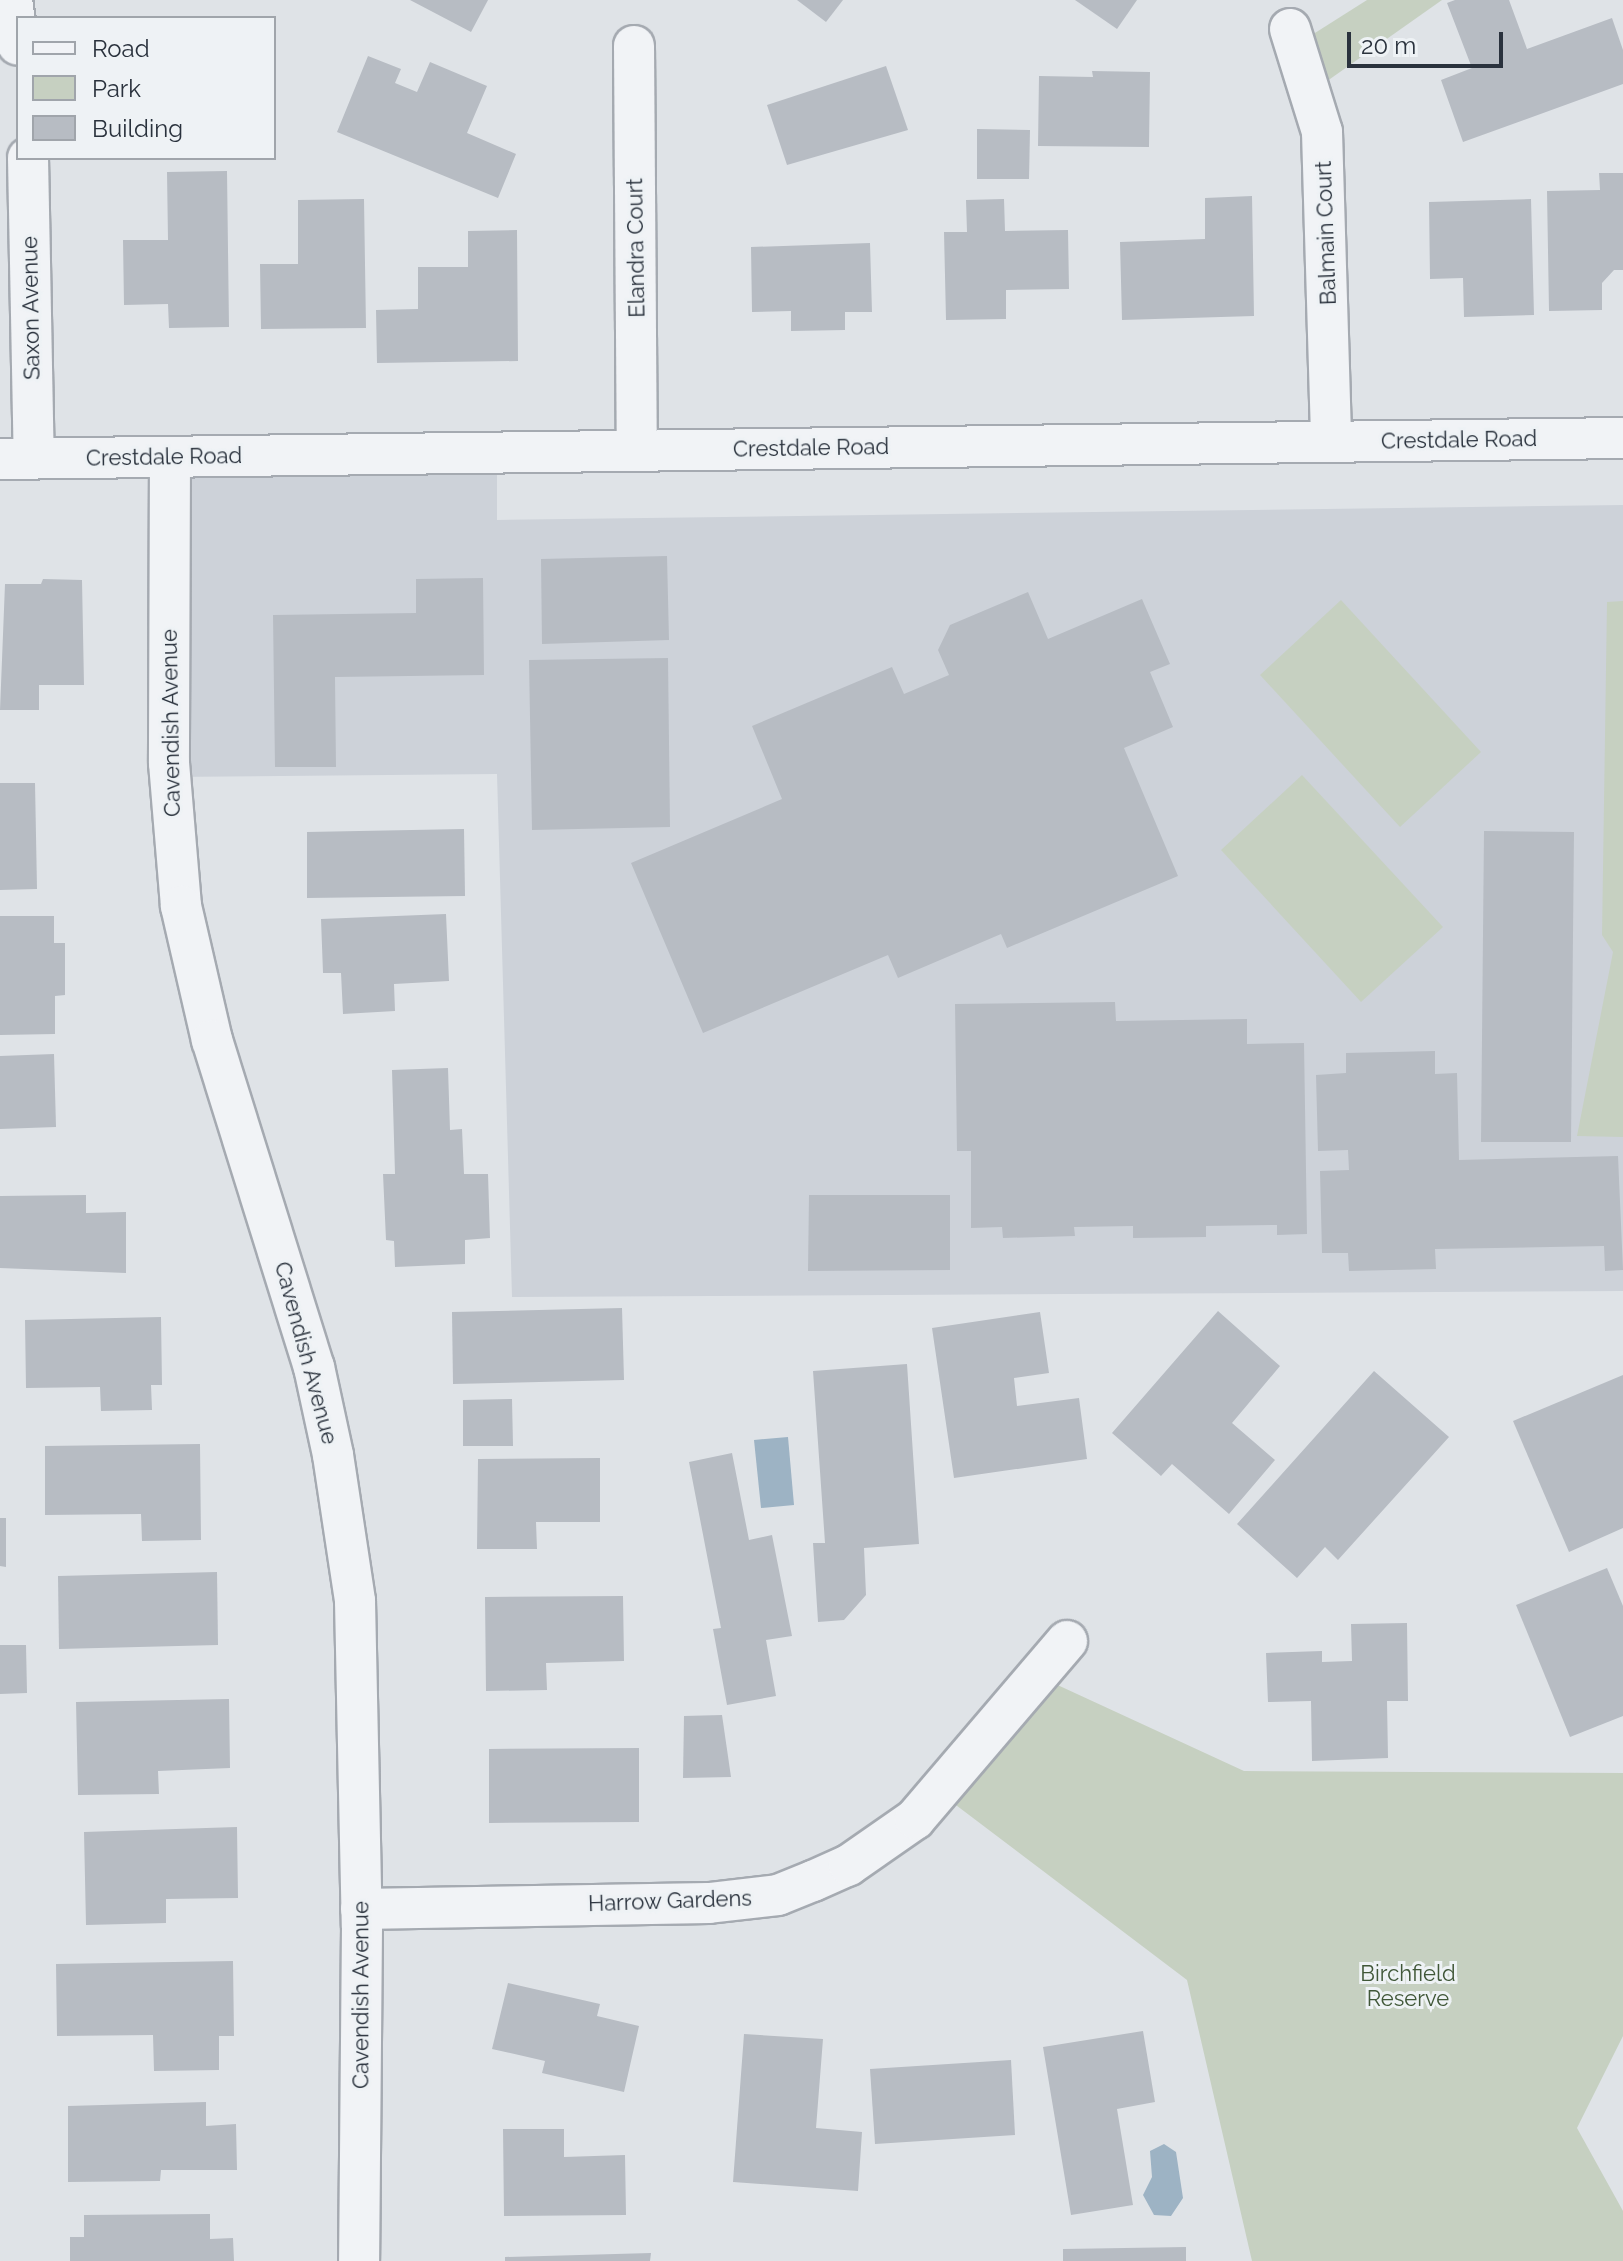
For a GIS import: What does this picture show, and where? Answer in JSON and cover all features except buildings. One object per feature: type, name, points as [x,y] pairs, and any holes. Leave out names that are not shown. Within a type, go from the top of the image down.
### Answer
[{"type":"street","points":[[12,0],[16,30]]},
{"type":"street","name":"Balmain Court","points":[[1290,29],[1313,91],[1322,132],[1331,442]]},
{"type":"street","name":"Elandra Court","points":[[634,46],[637,450]]},
{"type":"street","name":"Saxon Avenue","points":[[17,458],[28,160]]},
{"type":"street","name":"Crestdale Road","points":[[17,458],[1623,438]]},
{"type":"street","name":"Cavendish Avenue","points":[[170,457],[169,763],[181,906],[209,1028],[314,1367],[333,1455],[355,1601],[361,1909],[359,2261]]},
{"type":"street","name":"Harrow Gardens","points":[[361,1909],[721,1903],[778,1895],[849,1865],[915,1819],[1067,1641]]},
{"type":"shaded area","points":[[497,452],[497,520],[1623,505],[1623,1291],[512,1297],[497,774],[170,777],[170,457]]},
{"type":"green space","points":[[1367,0],[1442,0],[1313,91],[1296,45]]},
{"type":"green space","points":[[1341,600],[1481,752],[1400,827],[1260,675]]},
{"type":"green space","points":[[1623,601],[1623,1137],[1577,1136],[1613,952],[1602,935],[1607,602]]},
{"type":"green space","points":[[1302,775],[1443,927],[1361,1002],[1221,850]]},
{"type":"green space","name":"Birchfield Reserve","points":[[1038,1676],[1244,1771],[1623,1773],[1623,2036],[1577,2128],[1623,2211],[1623,2261],[1252,2261],[1187,1980],[940,1793]]},
{"type":"water","points":[[788,1437],[794,1505],[761,1508],[754,1440]]},
{"type":"water","points":[[1164,2144],[1176,2152],[1183,2198],[1171,2216],[1154,2215],[1143,2195],[1152,2177],[1150,2151]]}]
